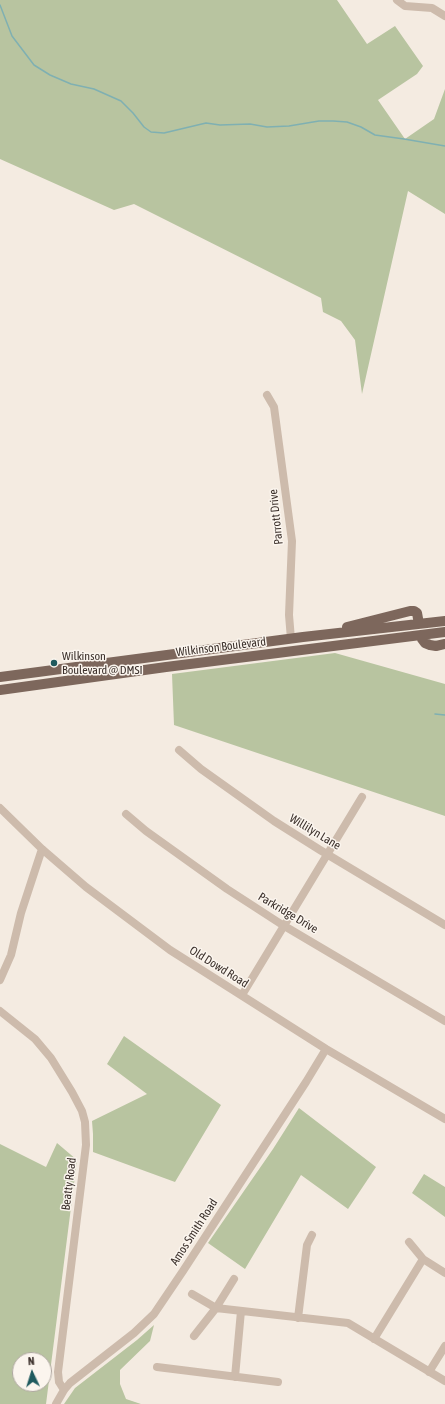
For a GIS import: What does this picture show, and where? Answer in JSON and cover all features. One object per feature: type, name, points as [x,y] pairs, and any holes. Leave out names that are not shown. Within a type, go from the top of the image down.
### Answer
[{"type":"main road","points":[[303,637],[410,611],[417,613],[420,624]]},
{"type":"main road","name":"Wilkinson Boulevard","points":[[0,677],[303,637],[445,621]]},
{"type":"main road","name":"Wilkinson Boulevard","points":[[0,690],[142,670],[445,632]]},
{"type":"main road","points":[[421,635],[425,643],[430,645],[436,646],[445,644]]},
{"type":"street","points":[[397,0],[405,6],[432,8],[445,16]]},
{"type":"street","name":"Parrott Drive","points":[[267,395],[274,407],[292,541],[289,615],[291,639]]},
{"type":"street","points":[[420,624],[421,635]]},
{"type":"street","name":"Willilyn Lane","points":[[179,750],[201,769],[259,811],[445,925]]},
{"type":"street","points":[[242,996],[362,796]]},
{"type":"street","name":"Old Dowd Road","points":[[0,808],[42,849],[86,887],[128,920],[189,963],[326,1049],[445,1119]]},
{"type":"street","name":"Parkridge Drive","points":[[126,814],[146,831],[227,890],[284,926],[445,1021]]},
{"type":"street","points":[[0,980],[11,955],[21,913],[42,849]]},
{"type":"street","name":"Beatty Road","points":[[0,1011],[35,1039],[51,1058],[72,1092],[82,1111],[85,1122],[86,1136],[84,1160],[58,1372],[59,1382],[64,1390]]},
{"type":"street","name":"Amos Smith Road","points":[[56,1404],[64,1390],[78,1376],[134,1333],[154,1314],[184,1271],[326,1049]]},
{"type":"street","points":[[298,1318],[307,1244],[312,1235]]},
{"type":"street","points":[[409,1242],[423,1259],[445,1273]]},
{"type":"street","points":[[374,1339],[423,1259]]},
{"type":"street","points":[[194,1336],[216,1308],[234,1279]]},
{"type":"street","points":[[192,1294],[216,1308],[348,1323],[445,1381]]},
{"type":"street","points":[[234,1377],[241,1311]]},
{"type":"street","points":[[429,1372],[445,1346]]},
{"type":"street","points":[[157,1367],[278,1382]]},
{"type":"green space","points":[[0,0],[337,0],[367,44],[395,26],[423,66],[417,74],[378,100],[405,139],[434,119],[445,89],[445,214],[408,191],[362,394],[355,340],[341,321],[323,312],[321,298],[134,204],[114,210],[0,159]]},
{"type":"green space","points":[[335,653],[445,684],[445,816],[174,725],[172,674]]},
{"type":"green space","points":[[124,1036],[221,1105],[175,1182],[93,1152],[92,1121],[147,1094],[107,1064]]},
{"type":"green space","points":[[299,1108],[376,1167],[348,1209],[301,1175],[245,1269],[208,1243],[273,1149]]},
{"type":"green space","points":[[57,1143],[77,1160],[52,1357],[52,1352],[12,1352],[12,1392],[48,1392],[46,1404],[0,1404],[0,1144],[46,1167]]},
{"type":"green space","points":[[424,1174],[445,1187],[445,1217],[412,1193]]},
{"type":"green space","points":[[154,1325],[150,1341],[120,1370],[120,1384],[126,1399],[141,1404],[64,1404],[75,1388]]},
{"type":"waterway","points":[[0,5],[12,36],[34,65],[50,75],[71,84],[94,89],[121,101],[144,127],[151,132],[164,133],[206,123],[220,125],[250,124],[267,127],[289,126],[319,121],[333,121],[347,122],[361,127],[375,135],[445,146]]},
{"type":"waterway","points":[[435,714],[445,715]]},
{"type":"place","name":"Wilkinson Boulevard @ DMSI","points":[[54,663]]}]
